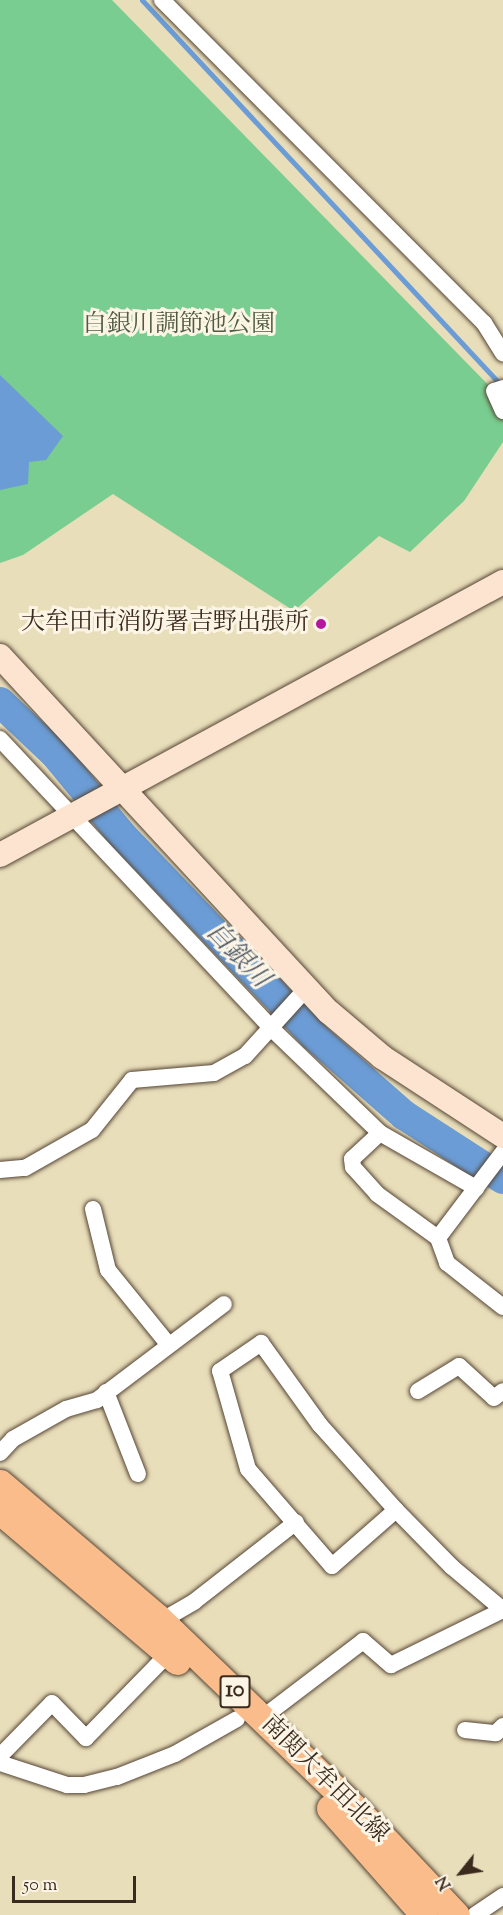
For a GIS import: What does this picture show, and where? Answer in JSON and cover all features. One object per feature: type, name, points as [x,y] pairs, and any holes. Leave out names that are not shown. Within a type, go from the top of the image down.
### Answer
[{"type":"main road","name":"南関大牟田北線","points":[[0,1483],[161,1621],[344,1821],[391,1881],[424,1915]]},
{"type":"main road","name":"南関大牟田北線","points":[[0,1511],[250,1718],[357,1810],[456,1915]]},
{"type":"street","points":[[162,0],[484,323],[503,354]]},
{"type":"street","points":[[503,388],[494,391],[503,411]]},
{"type":"street","points":[[0,855],[503,582]]},
{"type":"street","points":[[0,656],[117,790],[303,992],[382,1057],[503,1136]]},
{"type":"street","points":[[0,739],[74,814],[272,1026],[380,1133],[479,1184]]},
{"type":"street","points":[[0,1170],[25,1168],[92,1130],[132,1080],[214,1073],[244,1056],[303,992]]},
{"type":"street","points":[[380,1133],[352,1159],[353,1167],[376,1194],[438,1238],[447,1263],[503,1307]]},
{"type":"street","points":[[438,1238],[503,1152]]},
{"type":"street","points":[[93,1209],[102,1234],[108,1270],[168,1344]]},
{"type":"street","points":[[0,1453],[13,1439],[57,1414],[97,1400],[168,1344],[224,1304]]},
{"type":"street","points":[[0,1763],[67,1785],[84,1785],[117,1777],[175,1754],[250,1718],[363,1641],[391,1665],[503,1610],[452,1567],[396,1510],[320,1425],[261,1343],[220,1371],[248,1469],[332,1566],[396,1510]]},
{"type":"street","points":[[418,1392],[459,1366],[494,1398],[503,1390]]},
{"type":"street","points":[[106,1392],[138,1474]]},
{"type":"street","points":[[161,1621],[195,1601],[296,1522]]},
{"type":"street","points":[[0,1756],[52,1703],[86,1738],[169,1653]]},
{"type":"street","points":[[465,1730],[496,1733],[503,1726]]},
{"type":"street","points":[[475,1915],[503,1896]]},
{"type":"green space","name":"白銀川調節池公園","points":[[0,0],[112,0],[503,400],[503,442],[464,501],[410,552],[379,536],[294,611],[113,494],[23,555],[0,563]]},
{"type":"water","points":[[0,375],[63,436],[46,460],[29,462],[28,484],[0,490]]},
{"type":"waterway","points":[[142,0],[501,385]]},
{"type":"waterway","name":"白銀川","points":[[0,702],[55,754],[121,834],[314,1036],[404,1115],[503,1179]]},
{"type":"place","name":"大牟田市消防署吉野出張所","points":[[321,624]]}]
